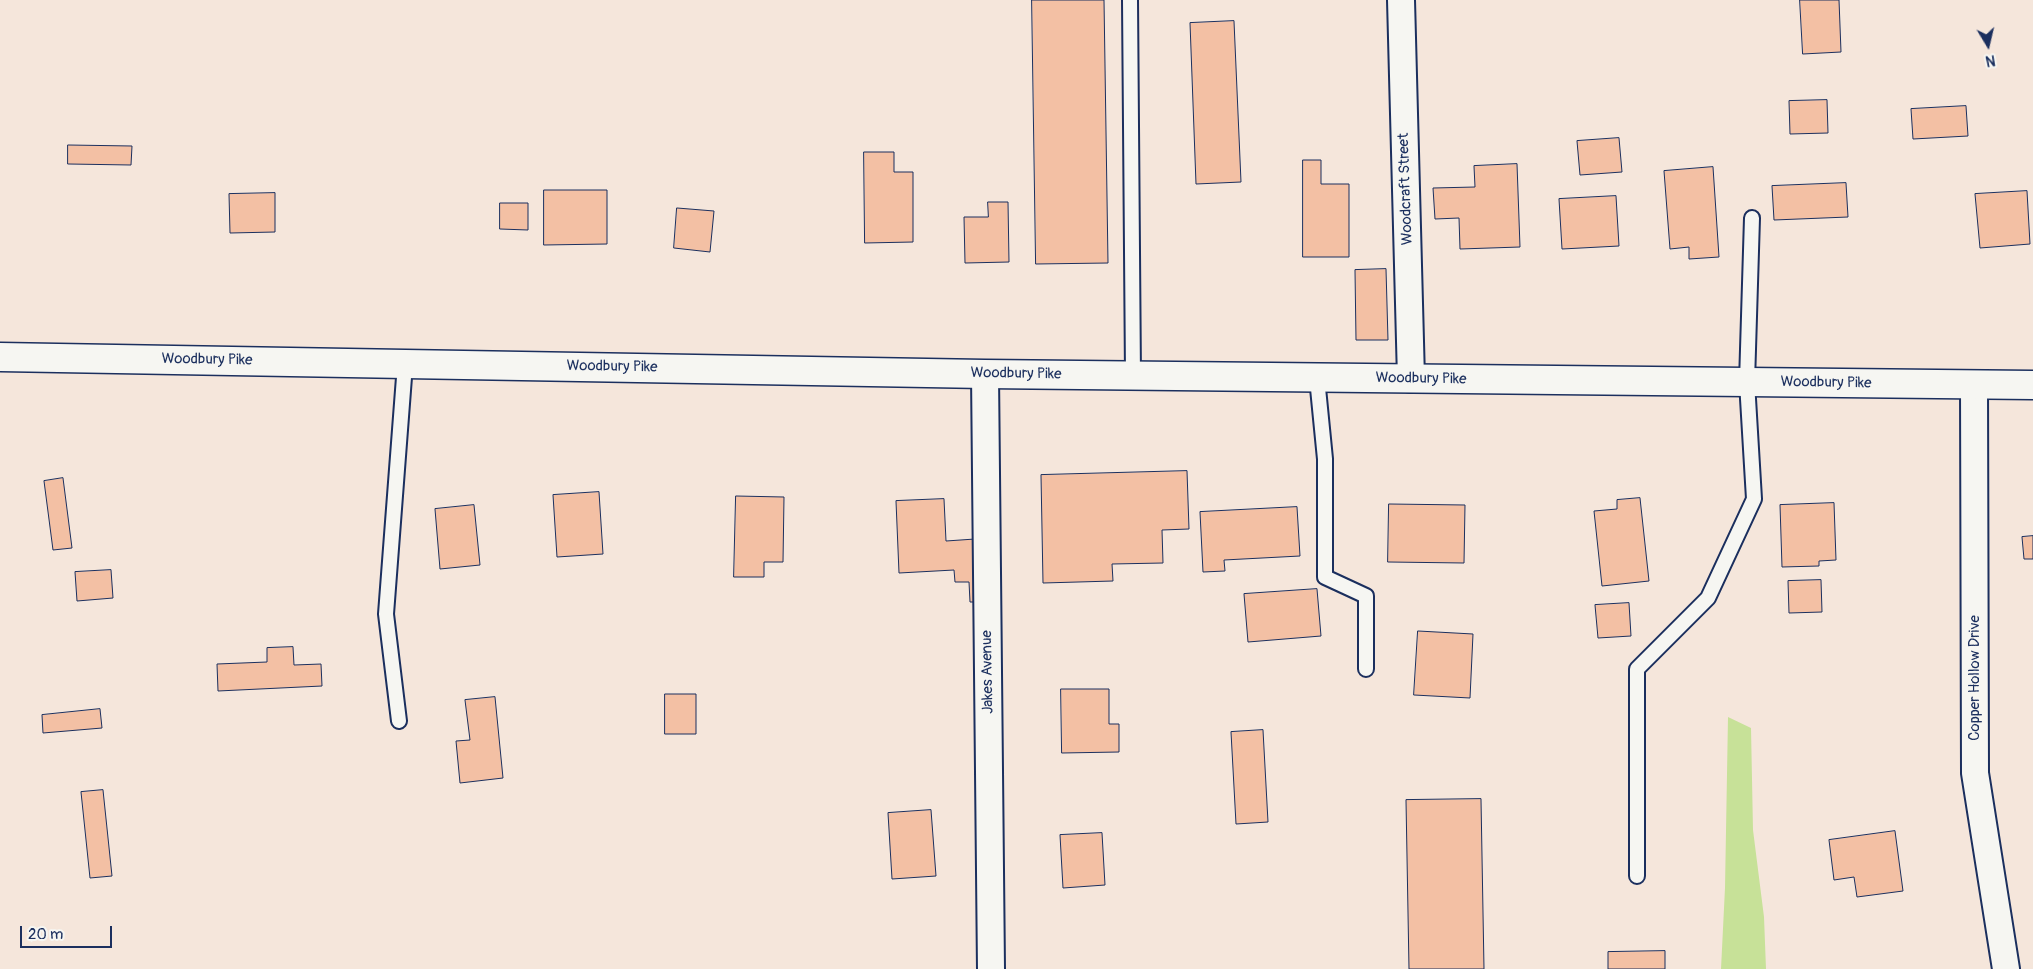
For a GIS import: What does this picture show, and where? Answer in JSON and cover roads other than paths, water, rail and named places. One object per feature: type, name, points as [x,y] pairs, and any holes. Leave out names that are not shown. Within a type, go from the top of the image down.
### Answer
[{"type":"street","name":"Woodcraft Street","points":[[1401,0],[1412,379]]},
{"type":"street","name":"Woodbury Pike","points":[[0,356],[985,374],[2033,385]]},
{"type":"street","name":"Jakes Avenue","points":[[985,374],[991,969]]},
{"type":"street","name":"Copper Hollow Drive","points":[[1974,385],[1975,773],[2006,969]]},
{"type":"lane","points":[[1130,0],[1134,376]]},
{"type":"lane","points":[[1637,876],[1637,669],[1708,598],[1754,499],[1747,382],[1752,218]]},
{"type":"lane","points":[[400,721],[386,614],[405,364]]},
{"type":"lane","points":[[1317,378],[1324,459],[1325,577],[1366,596],[1366,669]]}]
